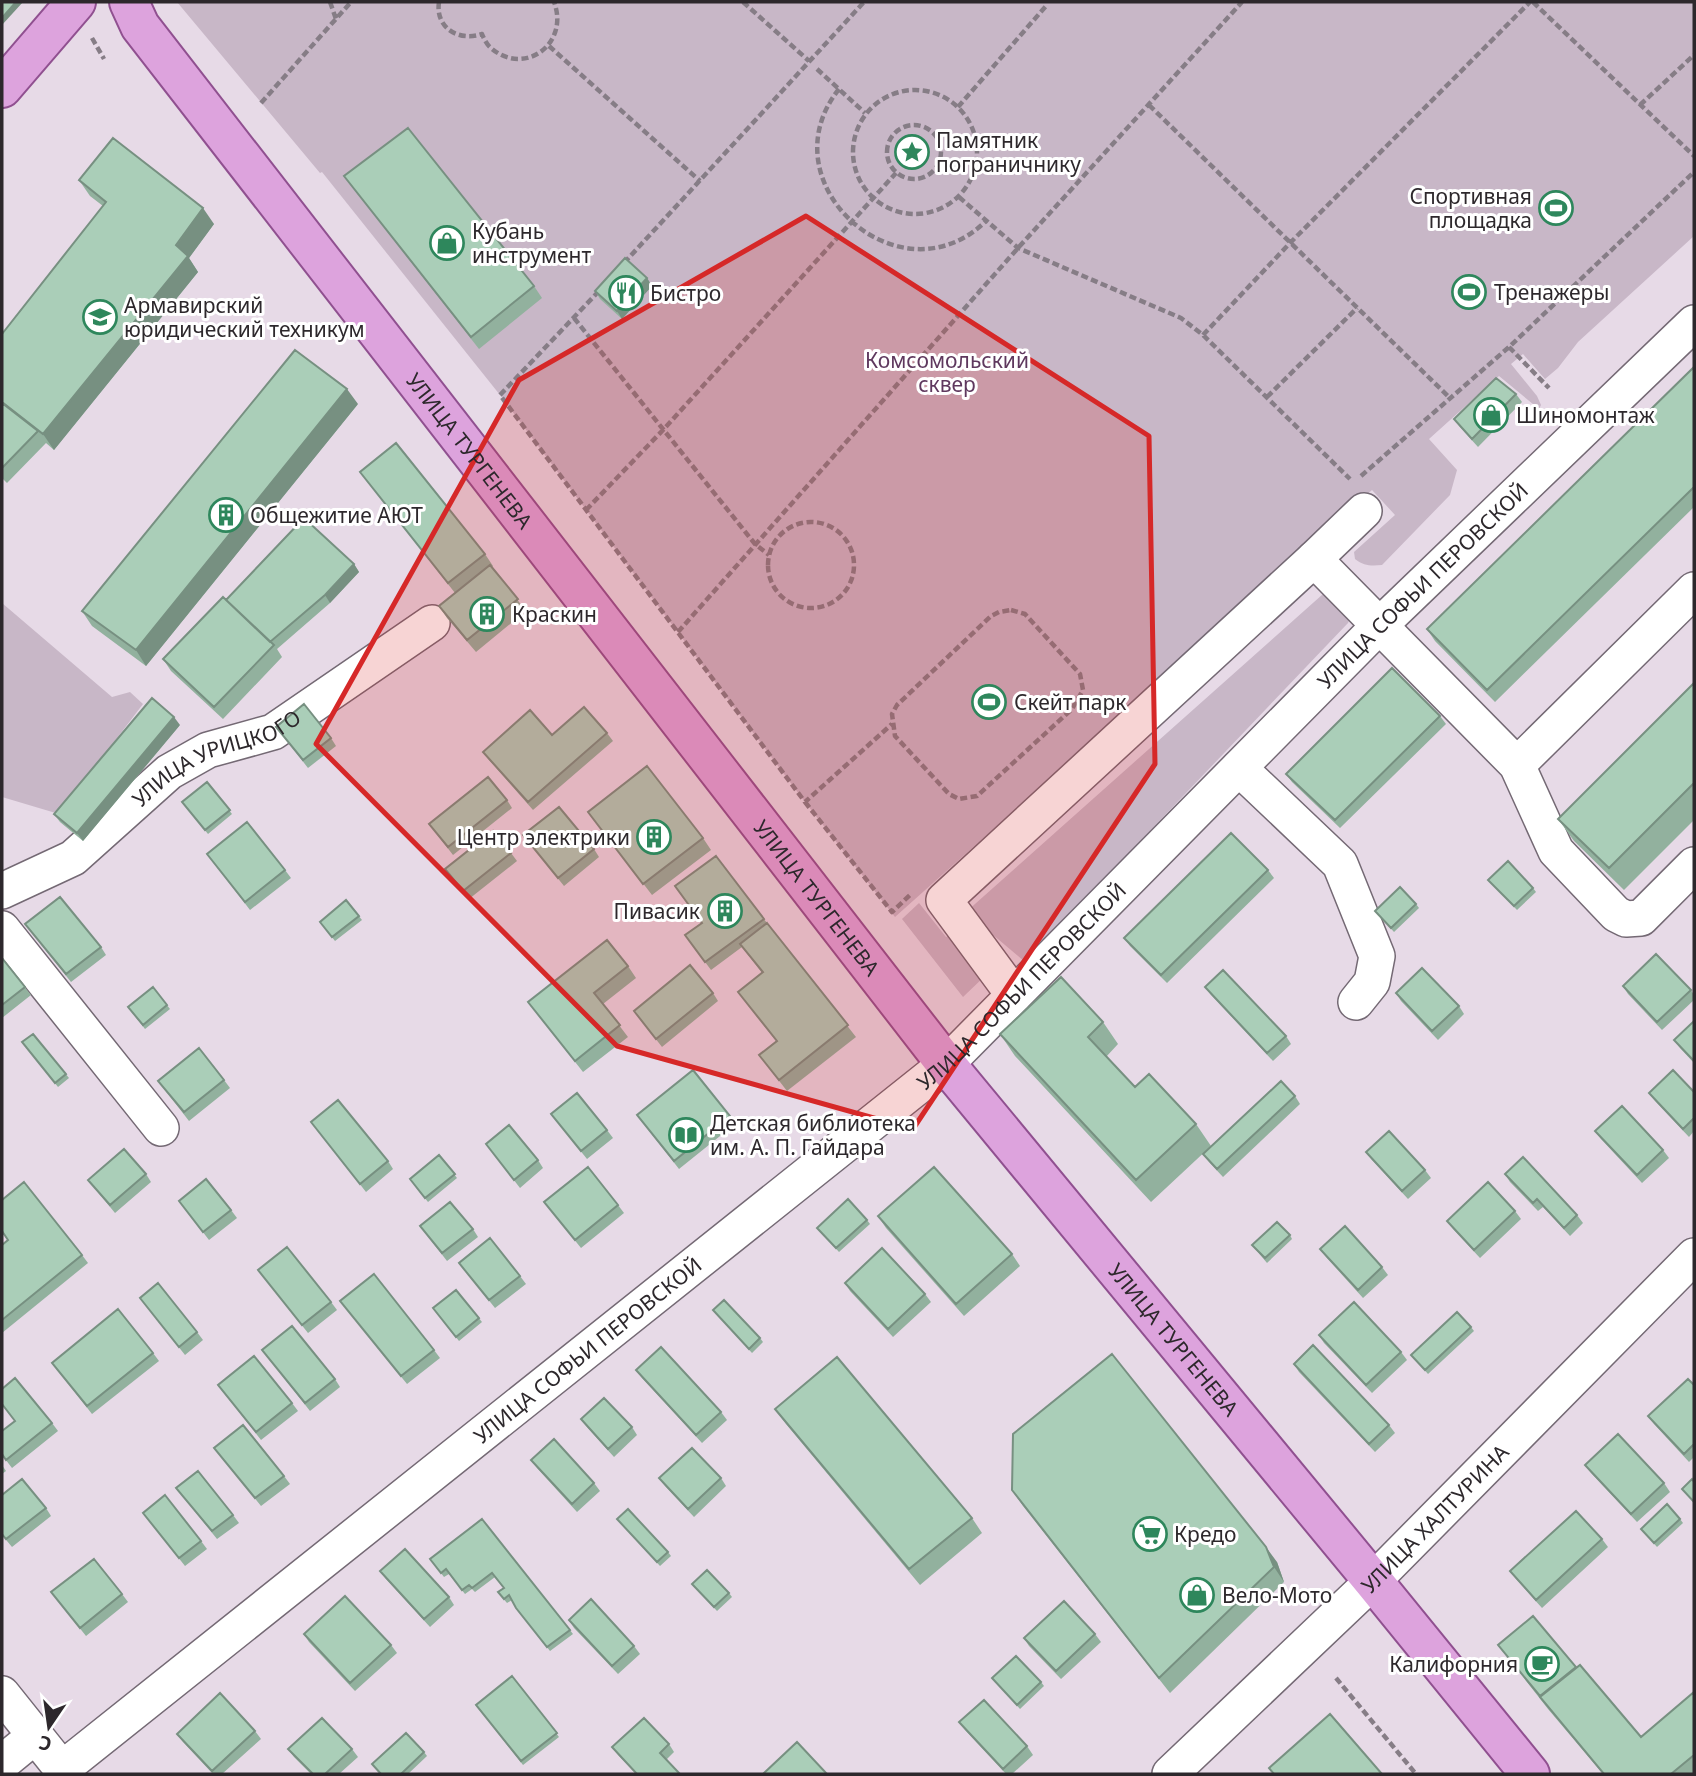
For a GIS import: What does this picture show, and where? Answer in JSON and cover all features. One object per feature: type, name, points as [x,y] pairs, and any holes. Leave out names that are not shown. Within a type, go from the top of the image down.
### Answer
[{"type":"main road","points":[[2,88],[76,2]]},
{"type":"main road","name":"УЛИЦА ТУРГЕНЕВА","points":[[128,2],[140,26],[946,1064],[1530,1774]]},
{"type":"street","name":"УЛИЦА СОФЬИ ПЕРОВСКОЙ","points":[[64,1772],[946,1064],[1380,625],[1694,323]]},
{"type":"street","points":[[1014,995],[944,900],[1364,512]]},
{"type":"street","points":[[1314,559],[1517,765],[1556,851],[1621,918],[1641,918],[1694,865]]},
{"type":"street","points":[[1517,765],[1694,590]]},
{"type":"street","name":"УЛИЦА УРИЦКОГО","points":[[2,891],[73,858],[169,772],[208,750],[273,732],[432,623]]},
{"type":"street","points":[[1239,768],[1340,864],[1377,956],[1371,982],[1356,1002]]},
{"type":"street","points":[[2,929],[162,1128]]},
{"type":"street","name":"УЛИЦА ХАЛТУРИНА","points":[[1170,1774],[1373,1581],[1694,1256]]},
{"type":"street","points":[[2,1695],[64,1772]]},
{"type":"street","points":[[2,1763],[35,1736]]},
{"type":"path","points":[[330,2],[336,19]]},
{"type":"path","points":[[261,103],[351,2]]},
{"type":"path","points":[[439,2],[440,18],[453,34],[472,37],[482,34],[490,48],[511,59],[533,56],[549,46],[556,32],[559,15],[554,2]]},
{"type":"path","points":[[743,2],[809,61]]},
{"type":"path","points":[[619,268],[864,2]]},
{"type":"path","points":[[678,632],[1017,248],[1242,2]]},
{"type":"path","points":[[1203,335],[1290,243],[1531,2],[1694,156]]},
{"type":"path","points":[[958,107],[1046,6]]},
{"type":"path","points":[[549,46],[700,181]]},
{"type":"path","points":[[1640,105],[1694,55]]},
{"type":"path","points":[[817,69],[865,114]]},
{"type":"path","points":[[839,89],[825,114],[819,133],[818,154],[821,175],[828,194],[839,211],[851,222],[870,237],[888,244],[917,248],[946,244],[965,237],[986,221]]},
{"type":"path","points":[[922,90],[941,96],[958,107],[970,122],[977,142],[977,162],[971,181],[959,197],[943,209],[924,215],[903,214],[883,206],[867,193],[856,174],[852,154],[855,132],[865,114],[881,100],[901,91],[922,90]]},
{"type":"path","points":[[1149,105],[1451,399]]},
{"type":"path","points":[[913,125],[931,131],[940,147],[936,169],[919,179],[905,178],[896,173],[887,156],[892,136],[904,127],[913,125]]},
{"type":"path","points":[[959,197],[1017,248],[1181,318],[1203,335],[1353,482],[1509,347],[1694,172]]},
{"type":"path","points":[[586,510],[663,430],[896,173]]},
{"type":"path","points":[[603,286],[500,396],[805,802],[891,912],[920,886]]},
{"type":"path","points":[[1267,397],[1357,308]]},
{"type":"path","points":[[574,318],[755,544],[769,555]]},
{"type":"path","points":[[1509,347],[1549,388]]},
{"type":"path","points":[[796,524],[825,524],[839,531],[854,556],[855,571],[850,586],[841,597],[829,605],[802,608],[789,602],[778,593],[771,582],[768,568],[774,542],[784,531],[796,524]]},
{"type":"path","points":[[765,533],[774,542]]},
{"type":"path","points":[[805,802],[892,724],[892,714],[897,705],[991,616],[999,612],[1011,610],[1025,614],[1080,674],[1083,681],[1079,699],[1072,709],[977,796],[966,799],[949,794],[895,736],[892,724]]},
{"type":"path","points":[[1336,1678],[1416,1774]]},
{"type":"highlighted area","points":[[806,216],[1149,436],[1155,764],[913,1129],[617,1046],[316,744],[519,380]]},
{"type":"green space","name":"Комсомольский сквер","points":[[177,2],[1694,2],[1694,236],[1578,342],[1558,368],[1545,379],[1523,354],[1511,364],[1537,396],[1541,405],[1539,409],[1499,376],[1429,439],[1457,470],[1450,495],[1382,565],[1361,563],[1355,559],[1354,552],[1395,515],[1372,490],[895,917],[805,802],[500,395],[322,172],[320,173]]},
{"type":"green space","points":[[1332,586],[1354,609],[1348,623],[1025,962],[966,912]]},
{"type":"green space","points":[[2,603],[112,697],[130,692],[143,704],[59,814],[2,797]]},
{"type":"green space","points":[[919,903],[946,937],[955,932],[986,975],[963,997],[902,919]]},
{"type":"building","points":[[2,2],[16,2],[2,18]]},
{"type":"building","name":"Кубань инструмент","points":[[408,128],[534,286],[471,337],[344,176]]},
{"type":"building","name":"Армавирский юридический техникум","points":[[113,138],[203,208],[176,245],[188,256],[43,434],[2,402],[2,334],[106,202],[79,180]]},
{"type":"building","name":"Бистро","points":[[625,258],[647,278],[617,311],[595,291]]},
{"type":"building","name":"Общежитие АЮТ","points":[[295,350],[347,389],[136,650],[82,611]]},
{"type":"building","points":[[1694,367],[1694,487],[1487,690],[1427,629]]},
{"type":"building","name":"Шиномонтаж","points":[[1496,378],[1516,394],[1472,439],[1454,419]]},
{"type":"building","points":[[2,403],[38,431],[2,468]]},
{"type":"building","points":[[396,443],[485,554],[448,583],[360,472]]},
{"type":"building","points":[[304,518],[354,564],[325,595],[270,642],[226,600]]},
{"type":"building","name":"Краскин","points":[[490,565],[518,599],[467,640],[439,606]]},
{"type":"building","points":[[223,597],[274,645],[214,707],[163,659]]},
{"type":"building","points":[[1392,668],[1440,716],[1335,820],[1286,774]]},
{"type":"building","points":[[1694,683],[1694,783],[1609,868],[1558,819]]},
{"type":"building","points":[[152,698],[174,717],[77,833],[54,814]]},
{"type":"building","points":[[304,704],[331,738],[303,760],[276,727]]},
{"type":"building","points":[[584,707],[607,733],[528,802],[483,752],[530,710],[552,735]]},
{"type":"building","name":"Центр электрики","points":[[647,766],[703,838],[643,884],[588,812]]},
{"type":"building","points":[[488,777],[507,800],[448,847],[429,824]]},
{"type":"building","points":[[207,782],[230,810],[205,830],[182,802]]},
{"type":"building","points":[[559,807],[594,849],[558,878],[523,835]]},
{"type":"building","points":[[247,822],[285,870],[245,902],[207,854]]},
{"type":"building","points":[[493,831],[511,853],[463,891],[445,869]]},
{"type":"building","points":[[1231,833],[1268,870],[1161,975],[1124,938]]},
{"type":"building","name":"Пивасик","points":[[716,856],[764,919],[705,962],[685,935],[702,923],[675,886]]},
{"type":"building","points":[[1508,861],[1533,888],[1514,906],[1488,880]]},
{"type":"building","points":[[1400,887],[1416,904],[1391,928],[1375,911]]},
{"type":"building","points":[[60,897],[101,947],[66,974],[25,924]]},
{"type":"building","points":[[346,900],[359,916],[332,937],[320,922]]},
{"type":"building","points":[[767,923],[848,1025],[779,1080],[759,1055],[777,1041],[738,992],[763,972],[740,944]]},
{"type":"building","points":[[607,940],[628,966],[594,993],[620,1025],[575,1061],[528,1002]]},
{"type":"building","points":[[1656,954],[1691,990],[1657,1022],[1623,986]]},
{"type":"building","points":[[2,958],[25,987],[2,1005]]},
{"type":"building","points":[[690,965],[713,993],[656,1039],[634,1011]]},
{"type":"building","points":[[1422,968],[1459,1006],[1432,1031],[1396,993]]},
{"type":"building","points":[[1223,970],[1286,1036],[1267,1053],[1205,987]]},
{"type":"building","points":[[1061,977],[1103,1022],[1088,1037],[1135,1087],[1149,1074],[1196,1124],[1136,1180],[1000,1034]]},
{"type":"building","points":[[153,987],[167,1005],[143,1025],[128,1007]]},
{"type":"building","points":[[1694,1021],[1694,1061],[1674,1040]]},
{"type":"building","points":[[33,1034],[66,1074],[55,1083],[22,1042]]},
{"type":"building","points":[[199,1048],[224,1080],[184,1112],[158,1081]]},
{"type":"building","points":[[693,1070],[730,1116],[674,1161],[637,1115]]},
{"type":"building","points":[[1673,1070],[1694,1092],[1694,1118],[1683,1129],[1649,1093]]},
{"type":"building","points":[[1281,1081],[1295,1096],[1217,1169],[1203,1154]]},
{"type":"building","points":[[577,1093],[607,1130],[581,1151],[551,1114]]},
{"type":"building","points":[[338,1100],[388,1161],[360,1184],[311,1122]]},
{"type":"building","points":[[1622,1106],[1663,1150],[1637,1175],[1595,1131]]},
{"type":"building","points":[[509,1125],[538,1160],[514,1180],[486,1144]]},
{"type":"building","points":[[1389,1131],[1425,1170],[1402,1191],[1366,1152]]},
{"type":"building","points":[[124,1149],[146,1174],[110,1205],[88,1180]]},
{"type":"building","points":[[439,1155],[455,1174],[425,1198],[410,1179]]},
{"type":"building","points":[[1523,1157],[1577,1215],[1564,1228],[1537,1199],[1533,1203],[1505,1174]]},
{"type":"building","points":[[588,1167],[618,1205],[575,1240],[544,1202]]},
{"type":"building","points":[[934,1167],[1012,1254],[956,1304],[878,1216]]},
{"type":"building","points":[[206,1179],[231,1210],[203,1232],[179,1201]]},
{"type":"building","points":[[24,1182],[82,1255],[2,1320],[2,1245],[8,1240],[2,1231],[2,1200]]},
{"type":"building","points":[[1488,1182],[1515,1211],[1474,1250],[1447,1221]]},
{"type":"building","points":[[848,1199],[867,1220],[836,1248],[817,1228]]},
{"type":"building","points":[[450,1202],[473,1229],[442,1253],[420,1226]]},
{"type":"building","points":[[1277,1222],[1290,1235],[1265,1258],[1252,1245]]},
{"type":"building","points":[[1345,1226],[1382,1267],[1358,1290],[1320,1249]]},
{"type":"building","points":[[490,1238],[520,1276],[489,1300],[459,1263]]},
{"type":"building","points":[[287,1247],[331,1302],[302,1325],[258,1270]]},
{"type":"building","points":[[882,1248],[925,1294],[888,1329],[845,1283]]},
{"type":"building","points":[[374,1274],[434,1350],[401,1376],[340,1301]]},
{"type":"building","points":[[158,1283],[197,1332],[179,1347],[140,1298]]},
{"type":"building","points":[[456,1290],[479,1318],[456,1337],[433,1308]]},
{"type":"building","points":[[724,1300],[760,1338],[749,1349],[713,1310]]},
{"type":"building","points":[[1354,1302],[1401,1352],[1366,1385],[1319,1335]]},
{"type":"building","points":[[118,1309],[153,1353],[87,1406],[52,1363]]},
{"type":"building","points":[[1457,1312],[1471,1327],[1425,1370],[1411,1355]]},
{"type":"building","points":[[292,1326],[335,1379],[305,1403],[262,1350]]},
{"type":"building","points":[[1313,1345],[1389,1425],[1369,1444],[1294,1364]]},
{"type":"building","points":[[661,1347],[721,1412],[696,1435],[636,1370]]},
{"type":"building","name":"Кредо","points":[[1112,1354],[1266,1547],[1274,1567],[1159,1678],[1012,1490],[1013,1434]]},
{"type":"building","points":[[254,1356],[292,1403],[256,1432],[218,1385]]},
{"type":"building","points":[[837,1357],[972,1518],[909,1569],[775,1409]]},
{"type":"building","points":[[15,1378],[52,1423],[6,1460],[2,1454],[2,1431],[15,1421],[2,1404],[2,1389]]},
{"type":"building","points":[[1688,1379],[1694,1385],[1694,1444],[1684,1454],[1648,1416]]},
{"type":"building","points":[[604,1398],[632,1427],[608,1449],[581,1419]]},
{"type":"building","points":[[243,1425],[284,1476],[255,1498],[214,1448]]},
{"type":"building","points":[[1618,1434],[1664,1483],[1631,1514],[1585,1465]]},
{"type":"building","points":[[554,1439],[594,1483],[572,1504],[531,1460]]},
{"type":"building","points":[[692,1448],[721,1478],[688,1509],[659,1478]]},
{"type":"building","points":[[198,1471],[233,1515],[212,1531],[176,1488]]},
{"type":"building","points":[[22,1479],[46,1508],[6,1539],[2,1534],[2,1495]]},
{"type":"building","points":[[1692,1479],[1694,1482],[1694,1502],[1682,1489]]},
{"type":"building","points":[[165,1495],[201,1541],[179,1558],[143,1513]]},
{"type":"building","points":[[1667,1504],[1680,1519],[1654,1543],[1641,1529]]},
{"type":"building","points":[[628,1509],[668,1552],[657,1562],[617,1519]]},
{"type":"building","points":[[1576,1511],[1602,1539],[1536,1600],[1510,1571]]},
{"type":"building","points":[[482,1519],[570,1630],[547,1647],[509,1595],[504,1599],[498,1592],[504,1588],[492,1573],[472,1588],[469,1585],[462,1590],[446,1569],[441,1573],[430,1559]]},
{"type":"building","points":[[405,1549],[449,1597],[424,1619],[380,1571]]},
{"type":"building","points":[[94,1559],[122,1594],[80,1628],[51,1592]]},
{"type":"building","points":[[707,1570],[729,1593],[714,1607],[692,1584]]},
{"type":"building","points":[[345,1596],[391,1645],[350,1683],[304,1634]]},
{"type":"building","points":[[591,1599],[634,1646],[612,1666],[569,1620]]},
{"type":"building","points":[[1064,1601],[1095,1634],[1056,1671],[1024,1638]]},
{"type":"building","name":"Калифорния","points":[[1533,1616],[1576,1667],[1540,1696],[1498,1645]]},
{"type":"building","points":[[1016,1656],[1041,1682],[1017,1705],[992,1678]]},
{"type":"building","points":[[1580,1665],[1641,1737],[1694,1692],[1694,1755],[1671,1774],[1604,1774],[1540,1697]]},
{"type":"building","points":[[512,1676],[557,1733],[521,1761],[476,1705]]},
{"type":"building","points":[[220,1693],[255,1731],[212,1771],[177,1734]]},
{"type":"building","points":[[984,1700],[1027,1746],[1003,1769],[959,1722]]},
{"type":"building","points":[[1330,1714],[1382,1774],[1274,1774],[1269,1768]]},
{"type":"building","points":[[322,1718],[352,1749],[325,1774],[313,1774],[288,1749]]},
{"type":"building","points":[[644,1718],[669,1744],[660,1753],[680,1774],[637,1774],[612,1747]]},
{"type":"building","points":[[406,1733],[424,1752],[401,1774],[381,1774],[372,1764]]},
{"type":"building","points":[[797,1742],[827,1774],[763,1774]]},
{"type":"place","name":"Памятник пограничнику","points":[[912,152]]},
{"type":"place","name":"Спортивная площадка","points":[[1556,208]]},
{"type":"place","name":"Кубань инструмент","points":[[447,243]]},
{"type":"place","name":"Тренажеры","points":[[1469,292]]},
{"type":"place","name":"Бистро","points":[[626,293]]},
{"type":"place","name":"Армавирский юридический техникум","points":[[100,317]]},
{"type":"place","name":"Шиномонтаж","points":[[1491,415]]},
{"type":"place","name":"Общежитие АЮТ","points":[[226,515]]},
{"type":"place","name":"Краскин","points":[[487,614]]},
{"type":"place","name":"Скейт парк","points":[[989,702]]},
{"type":"place","name":"Центр электрики","points":[[654,837]]},
{"type":"place","name":"Пивасик","points":[[725,911]]},
{"type":"place","name":"Детская библиотека им. А. П. Гайдара","points":[[686,1135]]},
{"type":"place","name":"Кредо","points":[[1150,1534]]},
{"type":"place","name":"Вело-Мото","points":[[1197,1595]]},
{"type":"place","name":"Калифорния","points":[[1542,1664]]}]
